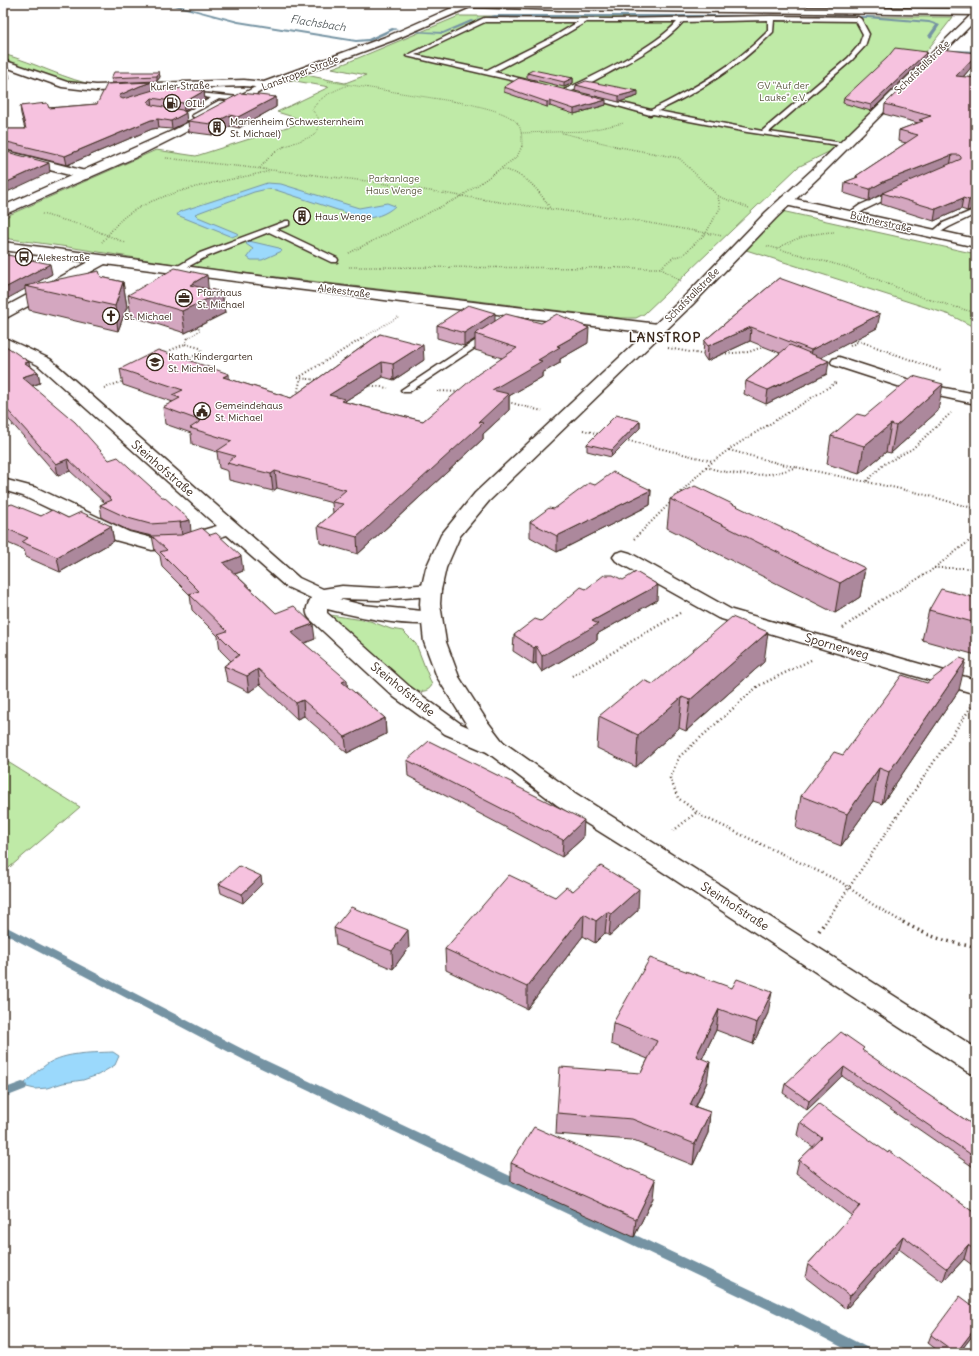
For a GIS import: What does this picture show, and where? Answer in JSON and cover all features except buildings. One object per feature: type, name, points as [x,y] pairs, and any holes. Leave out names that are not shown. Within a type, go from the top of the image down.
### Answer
[{"type":"street","points":[[470,3],[545,6],[976,13]]},
{"type":"street","name":"Lanstroper Straße","points":[[3,211],[132,154],[265,85],[392,38],[470,3]]},
{"type":"street","name":"Schafstallstraße","points":[[431,590],[436,568],[451,535],[482,497],[658,330],[976,13]]},
{"type":"street","name":"Kurler Straße","points":[[3,63],[66,85],[96,88],[244,83],[265,85]]},
{"type":"street","points":[[3,154],[85,175]]},
{"type":"street","name":"Büttnerstraße","points":[[786,201],[976,243]]},
{"type":"street","name":"Alekestraße","points":[[3,246],[658,330]]},
{"type":"street","points":[[3,314],[96,258]]},
{"type":"street","name":"Steinhofstraße","points":[[3,342],[44,362],[292,582],[322,596],[333,604],[363,611],[432,618]]},
{"type":"street","points":[[839,362],[916,387],[972,398]]},
{"type":"street","points":[[3,484],[30,492],[122,536],[152,544],[183,542],[232,528]]},
{"type":"street","name":"Spornerweg","points":[[623,557],[725,614],[830,644],[974,696]]},
{"type":"street","points":[[322,596],[342,592],[378,594],[431,590]]},
{"type":"street","name":"Steinhofstraße","points":[[431,590],[430,604],[435,642],[448,677],[478,725],[495,747]]},
{"type":"street","name":"Steinhofstraße","points":[[322,596],[317,608],[317,615],[402,692],[453,729],[495,747],[566,799],[976,1063]]},
{"type":"lane","points":[[469,19],[483,21],[616,21],[772,18],[858,19],[866,34],[862,46],[850,59],[763,133]]},
{"type":"lane","points":[[650,113],[675,101],[720,73],[759,45],[771,31],[772,18]]},
{"type":"lane","points":[[488,72],[555,38],[585,20]]},
{"type":"lane","points":[[566,91],[594,79],[666,35],[677,26],[681,20]]},
{"type":"lane","points":[[483,21],[409,56],[538,84]]},
{"type":"lane","points":[[559,90],[574,93]]},
{"type":"lane","points":[[152,94],[180,93],[239,99]]},
{"type":"lane","points":[[581,95],[650,113],[763,133],[843,145]]},
{"type":"lane","points":[[198,121],[189,119],[183,115],[218,98]]},
{"type":"lane","points":[[850,215],[863,207],[907,188]]},
{"type":"lane","points":[[934,234],[946,225],[976,211]]},
{"type":"lane","points":[[178,269],[203,255],[286,223]]},
{"type":"lane","points":[[269,229],[334,260]]},
{"type":"lane","points":[[406,390],[521,313]]},
{"type":"path","points":[[294,74],[348,85],[470,104],[493,110],[512,118],[520,127],[522,147],[517,157],[462,196],[334,260]]},
{"type":"path","points":[[259,169],[272,154],[283,147],[313,136],[318,130],[318,117],[312,110],[315,103],[325,96],[348,85]]},
{"type":"path","points":[[521,133],[586,132],[607,129],[650,113]]},
{"type":"path","points":[[562,133],[608,145],[679,158],[718,196],[772,215]]},
{"type":"path","points":[[132,154],[367,181],[706,233],[814,256],[921,297],[976,313]]},
{"type":"path","points":[[501,168],[514,171],[528,180],[537,188],[550,208]]},
{"type":"path","points":[[96,258],[126,216],[148,204],[176,194],[273,170]]},
{"type":"path","points":[[660,268],[674,256],[683,255],[706,233],[720,208],[718,196]]},
{"type":"path","points":[[778,248],[791,240],[804,235],[840,232]]},
{"type":"path","points":[[346,266],[660,268],[697,291]]},
{"type":"path","points":[[298,378],[424,301]]},
{"type":"path","points":[[185,344],[187,339],[200,330],[193,322]]},
{"type":"path","points":[[853,338],[942,372]]},
{"type":"path","points":[[644,343],[696,354],[710,354]]},
{"type":"path","points":[[718,354],[749,352],[772,343]]},
{"type":"path","points":[[162,354],[185,344],[201,347],[202,351],[191,358],[191,361],[196,364]]},
{"type":"path","points":[[623,557],[627,546],[712,461],[858,368]]},
{"type":"path","points":[[80,395],[129,379]]},
{"type":"path","points":[[867,482],[884,464],[912,449],[972,398]]},
{"type":"path","points":[[3,431],[21,421]]},
{"type":"path","points":[[559,424],[605,435]]},
{"type":"path","points":[[620,439],[712,461]]},
{"type":"path","points":[[728,450],[796,467],[915,492],[976,509]]},
{"type":"path","points":[[706,467],[721,472],[746,475],[784,473],[796,467]]},
{"type":"path","points":[[976,536],[934,568],[878,602],[843,628],[822,655],[758,686],[679,757],[670,778],[678,798],[704,817],[841,882],[872,904],[926,935],[949,943],[976,947]]},
{"type":"path","points":[[934,568],[976,568]]},
{"type":"path","points":[[572,676],[701,601]]},
{"type":"path","points":[[805,952],[974,696]]},
{"type":"path","points":[[673,831],[697,812]]},
{"type":"green space","points":[[753,3],[976,3],[976,6]]},
{"type":"green space","name":"Parkanlage Haus Wenge","points":[[459,16],[953,17],[890,98],[843,145],[798,167],[644,314],[636,318],[620,318],[185,266],[3,238],[3,219],[11,214],[156,150],[196,156],[306,121],[277,112],[329,87],[290,80],[306,75],[345,83],[366,75],[332,68]]},
{"type":"green space","points":[[3,54],[75,80],[99,86],[66,85],[3,63]]},
{"type":"green space","points":[[777,210],[976,254],[976,328],[950,315],[743,249]]},
{"type":"green space","points":[[330,615],[370,621],[391,629],[403,631],[416,644],[432,685],[430,688],[426,691],[412,690],[329,618]]},
{"type":"green space","points":[[3,759],[80,807],[3,873]]},
{"type":"water","points":[[267,183],[281,184],[359,208],[387,203],[395,206],[380,215],[371,218],[362,218],[276,190],[267,189],[254,192],[195,214],[198,217],[239,234],[232,237],[177,215],[179,212]]},
{"type":"water","points":[[249,241],[279,248],[282,251],[262,260],[251,260],[247,257],[253,249],[246,244]]},
{"type":"water","points":[[113,1052],[119,1056],[115,1065],[98,1075],[47,1088],[35,1089],[22,1086],[40,1069],[58,1058],[76,1054]]},
{"type":"waterway","name":"Flachsbach","points":[[166,3],[238,22],[356,41],[369,40],[393,29],[397,29]]},
{"type":"waterway","name":"Flachsbach","points":[[478,19],[495,16],[761,16]]},
{"type":"waterway","name":"Flachsbach","points":[[790,16],[867,17],[929,22],[938,25],[930,36],[931,37]]},
{"type":"waterway","name":"Flachsbach","points":[[414,32],[443,33],[472,21]]},
{"type":"waterway","name":"Flachsbach","points":[[956,51],[976,52]]},
{"type":"waterway","points":[[3,929],[250,1058],[786,1312],[866,1353]]},
{"type":"waterway","points":[[3,1094],[22,1086]]},
{"type":"place","name":"OIL!","points":[[172,103]]},
{"type":"place","name":"Marienheim (Schwesternheim St. Michael)","points":[[217,127]]},
{"type":"place","name":"Haus Wenge","points":[[302,216]]},
{"type":"place","name":"Alekestraße","points":[[24,257]]},
{"type":"place","name":"Pfarrhaus St. Michael","points":[[184,298]]},
{"type":"place","name":"St. Michael","points":[[111,316]]},
{"type":"place","name":"Kath. Kindergarten St. Michael","points":[[155,362]]},
{"type":"place","name":"Gemeindehaus St. Michael","points":[[202,411]]},
{"type":"district","name":"LANSTROP","points":[[665,337]]},
{"type":"park label","name":"GV \"Auf der Lauke\" e.V.","points":[[783,90]]}]
